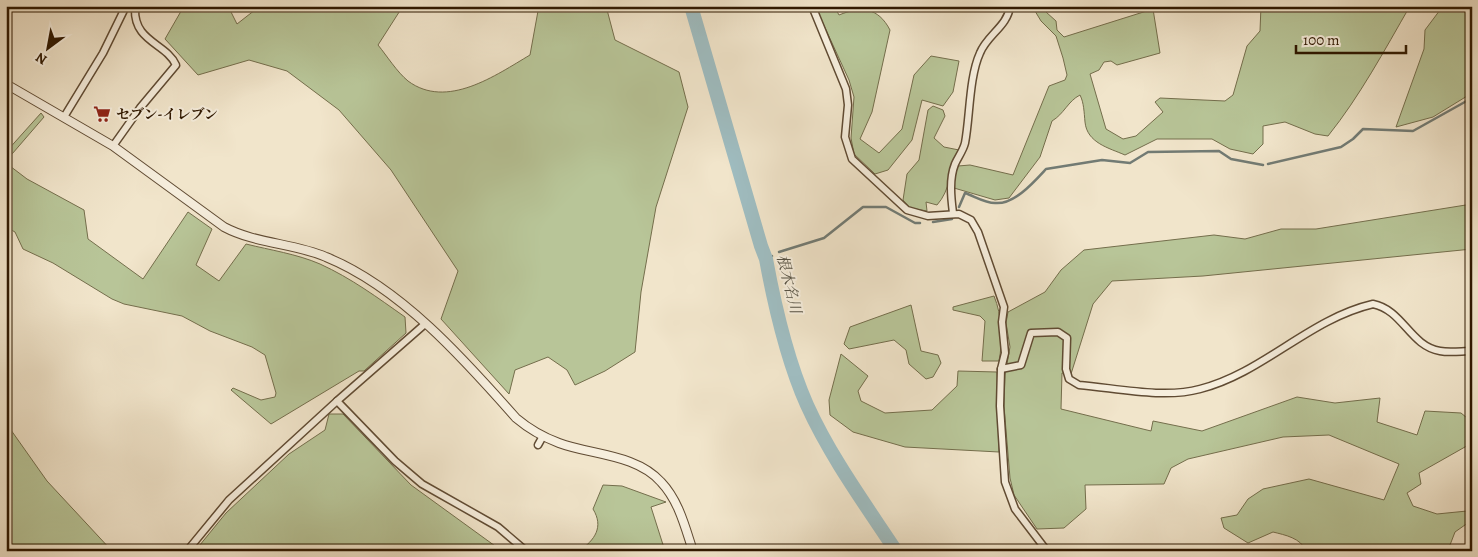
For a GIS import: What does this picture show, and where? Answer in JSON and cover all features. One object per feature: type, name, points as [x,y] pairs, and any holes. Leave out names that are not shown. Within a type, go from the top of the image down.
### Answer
[{"type":"street","points":[[64,116],[103,53],[126,6]]},
{"type":"street","points":[[812,6],[846,88],[848,105],[845,137],[852,159],[907,210],[928,216],[953,213],[965,217],[975,224],[1004,307],[1002,322],[1005,353],[1001,369],[1000,427],[1006,487],[1015,509],[1047,551]]},
{"type":"street","points":[[953,213],[950,195],[954,166],[964,144],[977,62],[985,44],[1009,17],[1010,6]]},
{"type":"street","points":[[112,146],[140,108],[176,65],[144,34],[137,21],[135,9]]},
{"type":"street","points":[[6,84],[64,116],[112,146],[224,227],[245,236],[306,249],[338,262],[381,287],[425,324],[516,418],[543,436],[560,444],[632,464],[655,476],[676,503],[693,551]]},
{"type":"street","points":[[1001,369],[1021,365],[1031,332],[1058,332],[1067,338],[1066,369],[1069,379],[1079,385],[1162,392],[1200,389],[1259,363],[1310,330],[1373,304],[1383,306],[1395,314],[1424,344],[1440,351],[1472,351]]},
{"type":"street","points":[[186,551],[229,500],[337,401],[425,324]]},
{"type":"street","points":[[337,401],[394,461],[422,484],[498,527],[526,551]]},
{"type":"street","points":[[538,445],[543,436]]},
{"type":"green space","points":[[184,6],[228,6],[237,24],[260,6],[403,6],[378,45],[396,69],[408,81],[423,89],[439,92],[455,91],[487,80],[530,55],[538,11],[534,6],[606,6],[615,40],[679,72],[688,107],[656,207],[641,292],[635,352],[605,371],[575,385],[567,370],[548,357],[515,370],[509,394],[441,319],[458,271],[391,170],[339,110],[287,71],[249,60],[198,75],[165,39]]},
{"type":"green space","points":[[815,6],[834,6],[839,15],[855,10],[868,10],[880,17],[890,30],[872,112],[860,139],[879,153],[902,129],[914,75],[931,56],[959,61],[953,92],[943,106],[922,100],[912,140],[888,170],[875,174],[854,154],[851,138],[854,97],[849,80]]},
{"type":"green space","points":[[1032,6],[1043,6],[1046,9],[1062,6],[1046,12],[1056,21],[1057,30],[1064,37],[1153,9],[1160,53],[1117,65],[1111,61],[1104,62],[1099,70],[1090,74],[1106,129],[1123,139],[1136,136],[1163,112],[1155,102],[1160,98],[1225,101],[1233,95],[1247,46],[1260,31],[1261,6],[1410,6],[1361,89],[1328,136],[1315,134],[1285,122],[1263,126],[1263,144],[1253,154],[1230,149],[1212,139],[1157,139],[1125,155],[1100,144],[1090,135],[1085,122],[1080,95],[1052,121],[1040,157],[1009,198],[995,200],[954,188],[955,172],[958,166],[970,165],[1013,175],[1049,86],[1065,80],[1067,75],[1056,36],[1041,21]]},
{"type":"green space","points":[[1443,6],[1472,6],[1472,93],[1433,117],[1396,127],[1424,49],[1425,30]]},
{"type":"green space","points":[[933,106],[943,110],[945,116],[934,138],[944,147],[959,150],[945,193],[937,205],[926,202],[927,211],[910,208],[903,200],[907,174],[919,160],[928,110]]},
{"type":"green space","points":[[41,113],[44,117],[6,161],[6,152]]},
{"type":"green space","points":[[6,163],[27,179],[84,210],[88,239],[143,279],[188,212],[212,229],[196,265],[219,281],[246,244],[293,255],[320,264],[353,282],[405,317],[406,333],[364,371],[359,371],[271,424],[231,390],[233,388],[261,400],[275,397],[276,393],[265,355],[252,347],[210,331],[182,316],[124,304],[112,299],[53,263],[23,249],[15,232],[6,227]]},
{"type":"green space","points":[[1472,204],[1472,249],[1203,276],[1112,281],[1093,304],[1071,374],[1062,373],[1061,409],[1151,431],[1153,421],[1202,431],[1297,397],[1335,403],[1380,398],[1377,422],[1417,435],[1425,411],[1461,413],[1472,422],[1472,443],[1419,473],[1421,484],[1407,493],[1413,506],[1437,514],[1467,511],[1472,506],[1472,520],[1455,532],[1450,545],[1438,551],[1306,551],[1297,540],[1283,534],[1273,532],[1248,543],[1224,528],[1221,518],[1237,515],[1248,499],[1263,489],[1309,479],[1384,500],[1399,464],[1329,435],[1283,437],[1188,459],[1171,468],[1164,484],[1085,485],[1086,509],[1064,528],[1037,529],[1014,495],[1010,478],[1004,406],[1005,375],[1010,347],[1006,323],[1008,312],[1045,292],[1061,270],[1084,250],[1214,235],[1245,239],[1281,229],[1316,229]]},
{"type":"green space","points":[[994,296],[999,311],[1001,328],[999,361],[982,361],[985,321],[980,316],[953,310],[953,307]]},
{"type":"green space","points":[[911,305],[921,351],[938,355],[941,363],[933,377],[926,379],[909,364],[906,350],[894,340],[849,349],[844,344],[850,327]]},
{"type":"green space","points":[[841,354],[868,376],[858,391],[861,401],[885,413],[932,410],[957,386],[958,371],[997,372],[999,452],[905,447],[853,432],[830,415],[829,400]]},
{"type":"green space","points":[[329,414],[343,414],[411,485],[502,551],[195,551],[226,513],[289,454],[325,430]]},
{"type":"green space","points":[[6,423],[47,481],[112,551],[6,551]]},
{"type":"green space","points":[[603,485],[622,486],[666,502],[651,507],[665,551],[579,551],[596,533],[598,522],[593,509]]},
{"type":"waterway","name":"根木名川","points":[[691,6],[766,259],[782,334],[793,370],[807,405],[826,443],[896,551]]},
{"type":"waterway","points":[[1268,164],[1341,147],[1363,129],[1413,131],[1472,98]]},
{"type":"waterway","points":[[959,207],[965,193],[991,203],[1002,203],[1016,197],[1046,169],[1102,160],[1130,163],[1148,152],[1219,151],[1231,159],[1263,165]]},
{"type":"waterway","points":[[779,252],[824,238],[863,207],[886,207],[915,223],[920,223]]},
{"type":"waterway","points":[[933,222],[952,219]]},
{"type":"waterway","name":"根木名川","points":[[766,259],[772,256]]},
{"type":"place","name":"セブン-イレブン","points":[[102,114]]}]
